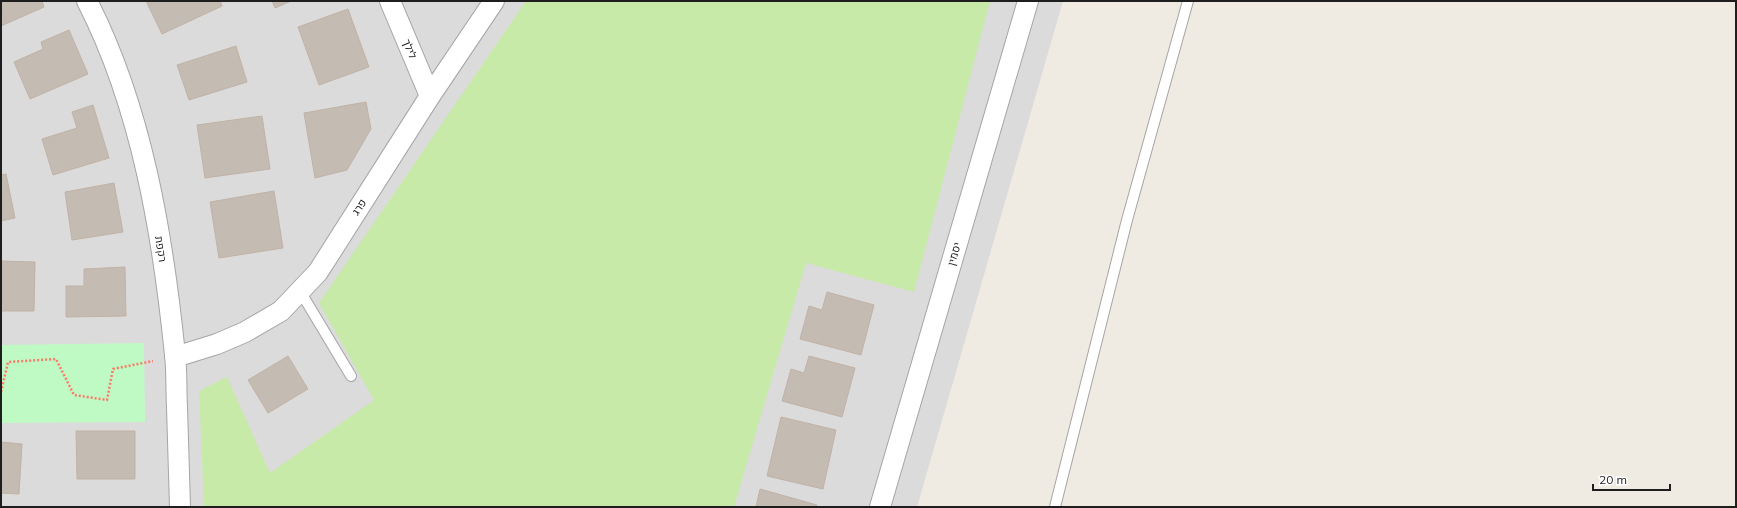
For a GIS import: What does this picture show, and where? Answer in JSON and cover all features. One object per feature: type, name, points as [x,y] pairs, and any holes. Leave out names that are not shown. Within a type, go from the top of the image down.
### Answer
[{"type":"street","name":"רקפת","points":[[87,1],[97,20],[130,108],[161,243],[175,356],[180,507]]},
{"type":"street","name":"לילך","points":[[390,1],[430,96]]},
{"type":"street","name":"פרג","points":[[175,356],[217,344],[245,332],[281,311],[318,272],[430,96],[494,1]]},
{"type":"street","name":"יסמין","points":[[880,507],[1028,1]]},
{"type":"lane","points":[[1055,507],[1127,220],[1188,1]]},
{"type":"lane","points":[[300,291],[351,376]]},
{"type":"path","points":[[1,392],[8,362],[56,359],[74,395],[107,400],[113,369],[175,356]]},
{"type":"shaded area","points":[[1,1],[1063,1],[917,507],[1,507]]},
{"type":"green space","points":[[526,1],[990,1],[914,292],[806,263],[734,507],[204,507],[199,391],[227,377],[270,473],[374,400],[319,303]]},
{"type":"green space","points":[[144,343],[145,422],[1,423],[1,345]]},
{"type":"building","points":[[1,1],[42,1],[44,7],[1,26]]},
{"type":"building","points":[[146,1],[220,1],[222,6],[162,34]]},
{"type":"building","points":[[272,1],[291,1],[275,8]]},
{"type":"building","points":[[348,9],[369,67],[319,85],[298,27]]},
{"type":"building","points":[[69,30],[88,74],[30,99],[14,62],[43,49],[41,42]]},
{"type":"building","points":[[236,46],[247,82],[189,100],[177,65]]},
{"type":"building","points":[[366,102],[371,129],[347,170],[315,178],[304,113]]},
{"type":"building","points":[[93,105],[109,158],[53,175],[42,139],[77,128],[72,112]]},
{"type":"building","points":[[262,116],[270,169],[205,178],[197,125]]},
{"type":"building","points":[[6,174],[15,218],[1,221],[1,175]]},
{"type":"building","points":[[114,183],[123,232],[72,240],[65,192]]},
{"type":"building","points":[[274,191],[283,248],[219,258],[210,202]]},
{"type":"building","points":[[1,261],[35,262],[34,311],[1,311]]},
{"type":"building","points":[[125,267],[126,316],[66,317],[66,286],[84,286],[84,269]]},
{"type":"building","points":[[827,292],[874,305],[861,355],[800,339],[809,306],[822,310]]},
{"type":"building","points":[[288,356],[308,389],[268,413],[248,380]]},
{"type":"building","points":[[809,356],[855,368],[842,417],[782,401],[791,369],[804,373]]},
{"type":"building","points":[[781,417],[836,430],[823,489],[767,476]]},
{"type":"building","points":[[76,431],[135,431],[135,479],[77,479]]},
{"type":"building","points":[[1,442],[22,444],[19,494],[1,493]]},
{"type":"building","points":[[760,489],[817,505],[817,507],[756,507]]}]
